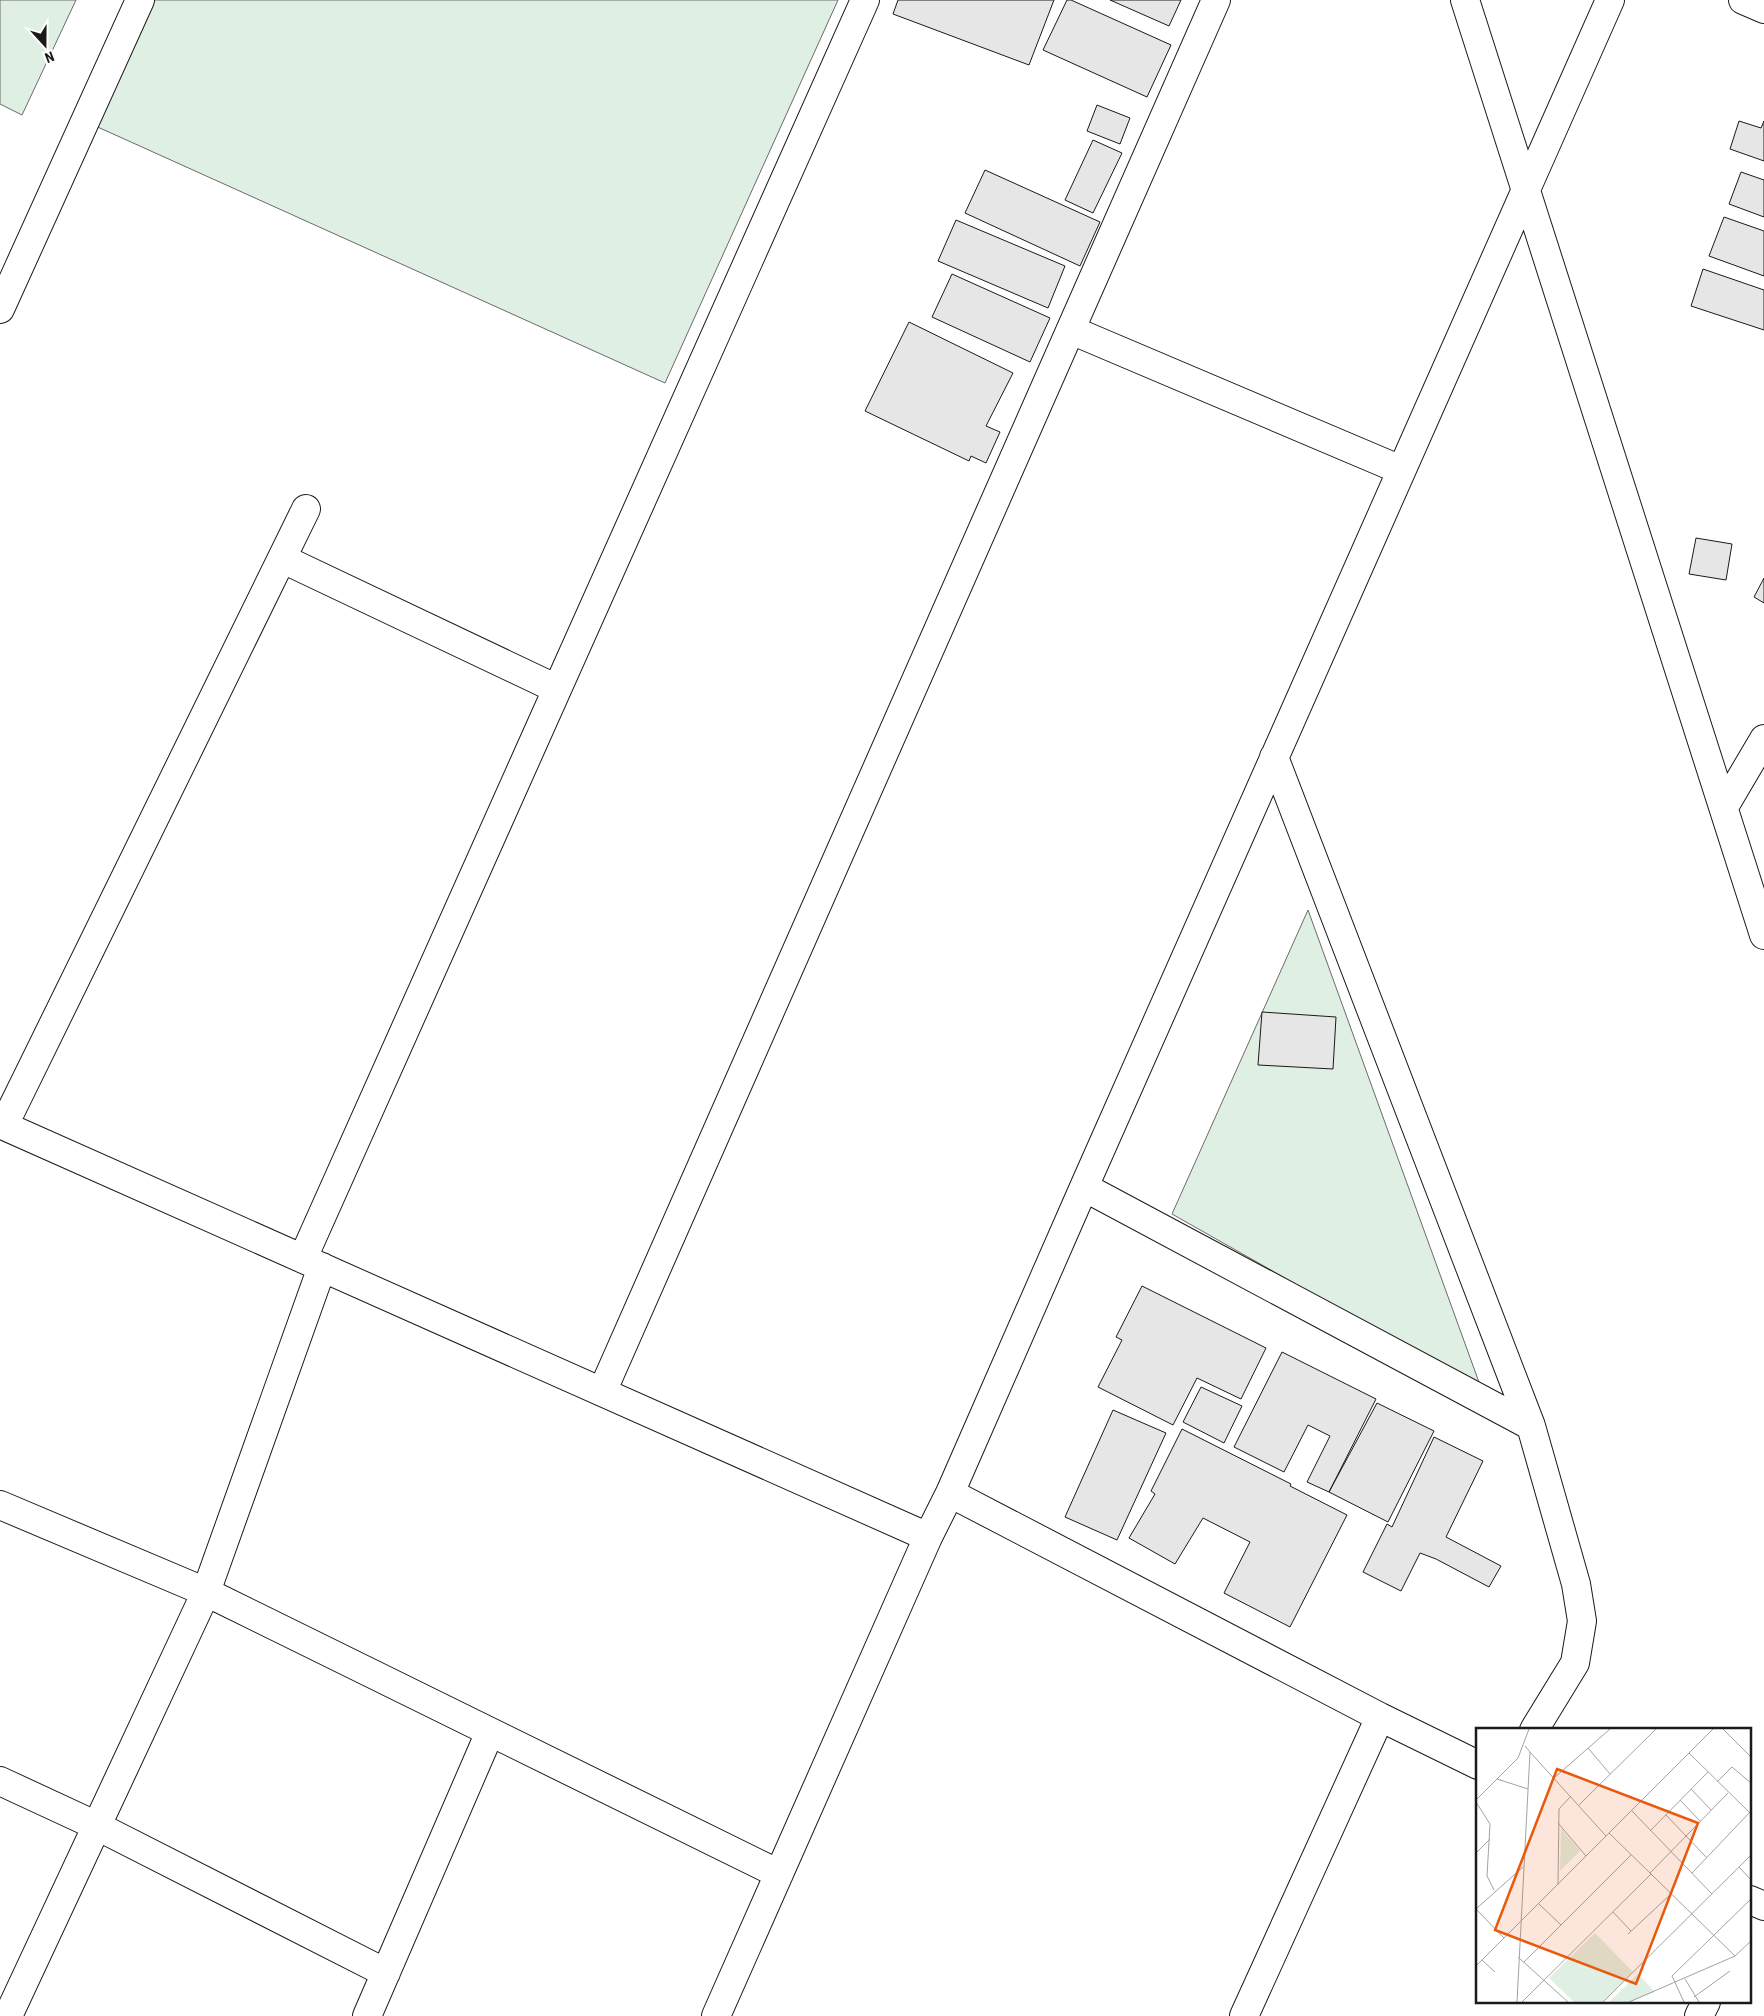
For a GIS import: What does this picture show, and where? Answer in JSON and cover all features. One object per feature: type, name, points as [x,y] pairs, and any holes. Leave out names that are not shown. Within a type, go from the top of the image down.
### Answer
[{"type":"street","points":[[0,309],[140,0]]},
{"type":"street","points":[[8,2016],[206,1592],[312,1263],[557,689],[865,0]]},
{"type":"street","points":[[602,1392],[1216,0]]},
{"type":"street","points":[[1465,0],[1764,935]]},
{"type":"street","points":[[716,2016],[928,1537],[950,1493],[1610,0]]},
{"type":"street","points":[[1743,0],[1764,10]]},
{"type":"street","points":[[1071,330],[1401,470]]},
{"type":"street","points":[[306,509],[283,559],[2,1124],[928,1537]]},
{"type":"street","points":[[283,559],[557,689]]},
{"type":"street","points":[[1724,808],[1764,738]]},
{"type":"street","points":[[1274,758],[1531,1426],[1576,1584],[1582,1621],[1575,1663],[1535,1728]]},
{"type":"street","points":[[1084,1187],[1531,1426]]},
{"type":"street","points":[[950,1493],[1380,1717],[1476,1764]]},
{"type":"street","points":[[0,1505],[206,1592],[779,1874]]},
{"type":"street","points":[[1244,2016],[1380,1717]]},
{"type":"street","points":[[368,2016],[490,1732]]},
{"type":"street","points":[[0,1781],[97,1826],[386,1973]]},
{"type":"street","points":[[1699,2016],[1705,2004]]},
{"type":"green space","points":[[0,0],[76,0],[22,115],[0,104]]},
{"type":"green space","points":[[144,0],[838,0],[665,383],[91,124]]},
{"type":"green space","points":[[1308,910],[1480,1385],[1444,1368],[1172,1214]]},
{"type":"building","points":[[898,0],[1054,0],[1029,65],[893,14]]},
{"type":"building","points":[[1067,0],[1071,0],[1171,45],[1147,97],[1043,50]]},
{"type":"building","points":[[1110,0],[1181,0],[1169,26]]},
{"type":"building","points":[[1097,105],[1130,118],[1120,144],[1087,131]]},
{"type":"building","points":[[1739,121],[1761,128],[1764,121],[1764,161],[1730,149]]},
{"type":"building","points":[[1093,140],[1122,153],[1093,213],[1065,200]]},
{"type":"building","points":[[985,170],[1100,222],[1080,266],[965,213]]},
{"type":"building","points":[[1741,172],[1764,180],[1764,217],[1729,204]]},
{"type":"building","points":[[1724,217],[1764,231],[1764,276],[1709,256]]},
{"type":"building","points":[[956,220],[1065,266],[1048,308],[938,261]]},
{"type":"building","points":[[1703,269],[1764,290],[1764,330],[1691,306]]},
{"type":"building","points":[[952,274],[1050,318],[1030,362],[932,317]]},
{"type":"building","points":[[909,322],[1013,373],[986,426],[1000,432],[986,463],[971,456],[969,461],[865,411]]},
{"type":"building","points":[[1696,538],[1732,544],[1726,580],[1689,574]]},
{"type":"building","points":[[1764,578],[1764,603],[1754,597]]},
{"type":"building","points":[[1262,1012],[1336,1017],[1333,1069],[1258,1065]]},
{"type":"building","points":[[1142,1286],[1266,1348],[1241,1399],[1197,1378],[1173,1425],[1098,1387],[1122,1340],[1116,1337]]},
{"type":"building","points":[[1282,1352],[1376,1399],[1329,1492],[1307,1482],[1330,1436],[1308,1425],[1284,1472],[1234,1447]]},
{"type":"building","points":[[1201,1387],[1242,1406],[1224,1443],[1183,1422]]},
{"type":"building","points":[[1377,1403],[1434,1431],[1388,1522],[1329,1492]]},
{"type":"building","points":[[1113,1410],[1166,1433],[1117,1540],[1065,1517]]},
{"type":"building","points":[[1182,1429],[1291,1484],[1290,1486],[1347,1515],[1290,1627],[1224,1593],[1250,1542],[1203,1518],[1175,1564],[1129,1538],[1155,1494],[1151,1491]]},
{"type":"building","points":[[1434,1437],[1483,1461],[1446,1537],[1501,1566],[1489,1587],[1436,1559],[1420,1553],[1401,1591],[1363,1572],[1387,1524],[1392,1527]]}]
